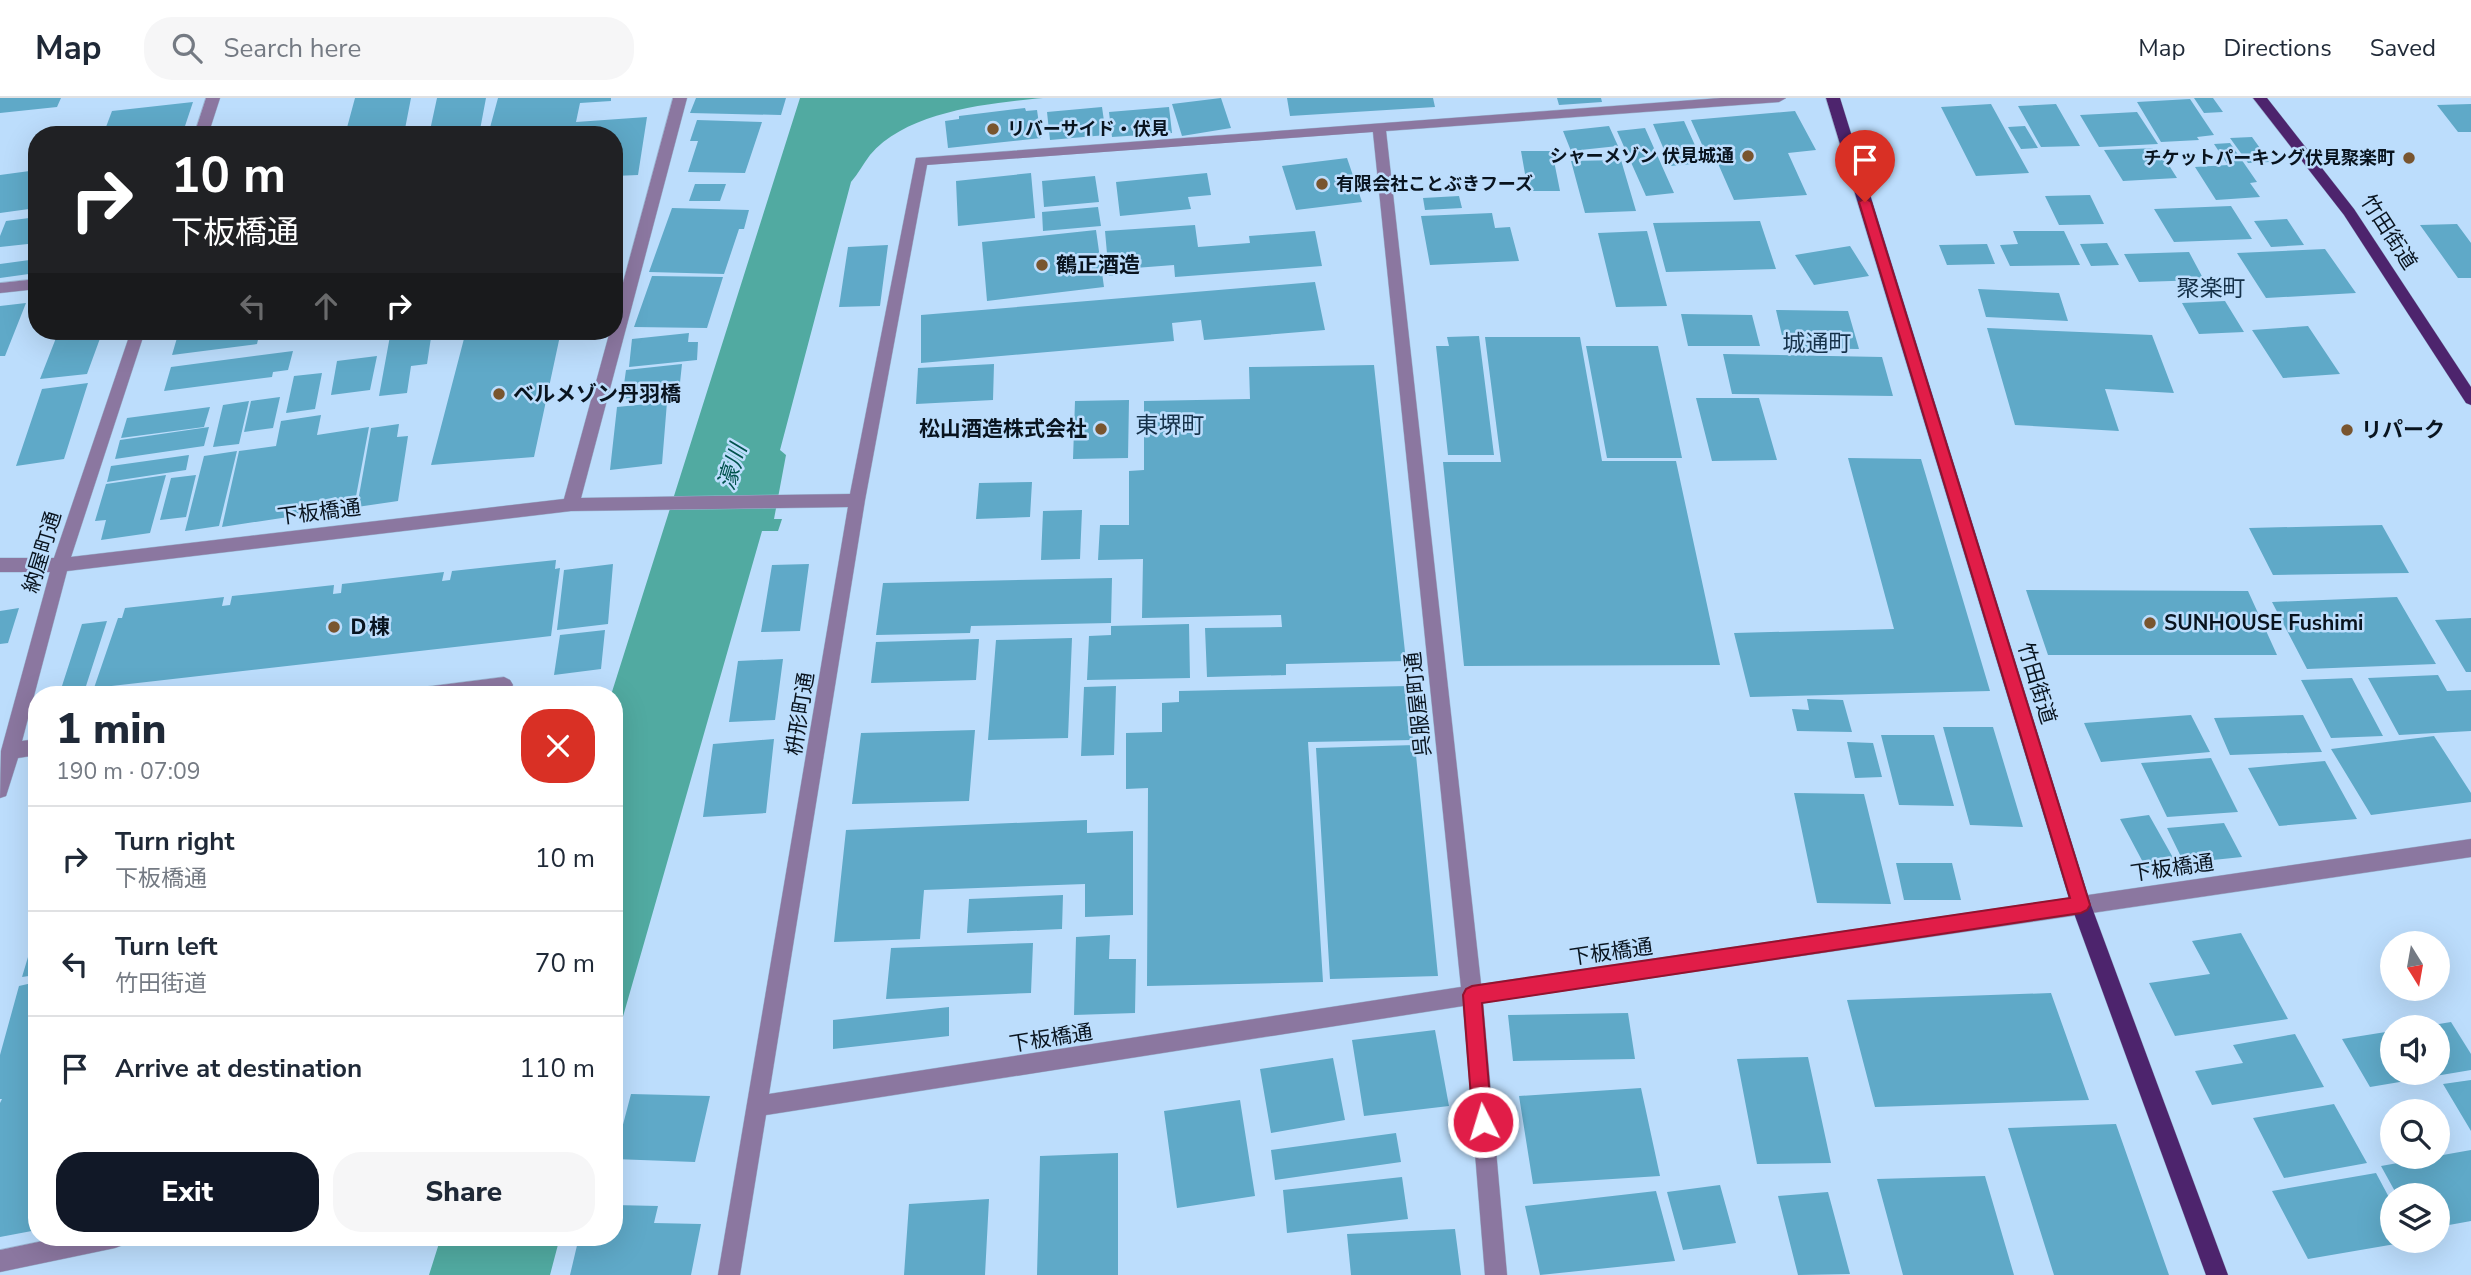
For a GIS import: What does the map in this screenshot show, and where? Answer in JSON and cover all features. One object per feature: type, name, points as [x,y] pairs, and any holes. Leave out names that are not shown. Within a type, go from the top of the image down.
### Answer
[{"type":"main road","name":"竹田街道","points":[[1833,98],[2081,905],[2217,1275]]},
{"type":"main road","name":"竹田街道","points":[[2259,98],[2349,212],[2471,399]]},
{"type":"street","points":[[204,126],[213,98]]},
{"type":"street","points":[[623,311],[680,98]]},
{"type":"street","points":[[1379,128],[1779,98]]},
{"type":"street","name":"枡形町通","points":[[729,1275],[858,500],[921,161],[1379,128]]},
{"type":"street","name":"呉服屋町通","points":[[1379,128],[1472,995],[1496,1275]]},
{"type":"street","points":[[0,288],[28,285]]},
{"type":"street","name":"納屋町通","points":[[0,790],[60,565],[135,340]]},
{"type":"street","points":[[571,505],[615,340]]},
{"type":"street","name":"下板橋通","points":[[0,565],[60,565],[571,505],[858,500]]},
{"type":"street","points":[[490,686],[504,684]]},
{"type":"street","points":[[10,751],[28,748]]},
{"type":"street","name":"下板橋通","points":[[759,1106],[1472,995],[2471,848]]},
{"type":"street","points":[[0,1261],[72,1246]]},
{"type":"water","name":"濠川","points":[[800,98],[1043,98],[950,112],[905,128],[886,140],[870,155],[851,182],[780,450],[786,455],[774,519],[782,519],[778,531],[762,531],[623,1017],[623,686],[614,686]]},
{"type":"water","points":[[438,1246],[558,1246],[550,1275],[429,1275]]},
{"type":"building","points":[[0,98],[61,98],[57,107],[0,113]]},
{"type":"building","points":[[355,98],[411,98],[406,126],[347,126]]},
{"type":"building","points":[[437,98],[486,98],[481,126],[431,126]]},
{"type":"building","points":[[498,98],[611,98],[611,101],[580,103],[576,122],[647,117],[638,175],[623,176],[623,126],[490,126]]},
{"type":"building","points":[[696,98],[786,98],[781,115],[690,113]]},
{"type":"building","points":[[1221,98],[1231,128],[1182,136],[1172,104]]},
{"type":"building","points":[[1287,98],[1433,98],[1435,107],[1290,116]]},
{"type":"building","points":[[1557,98],[1601,98],[1602,102],[1559,105]]},
{"type":"building","points":[[2194,98],[2213,98],[2223,112],[2204,113]]},
{"type":"building","points":[[2190,99],[2214,135],[2197,137],[2199,140],[2161,142],[2137,102]]},
{"type":"building","points":[[193,102],[185,126],[106,126],[112,111]]},
{"type":"building","points":[[1991,104],[2029,173],[1976,176],[1941,107]]},
{"type":"building","points":[[2056,104],[2080,146],[2041,147],[2018,106]]},
{"type":"building","points":[[2471,104],[2471,132],[2458,132],[2437,105]]},
{"type":"building","points":[[1102,107],[1106,135],[1050,140],[1047,112]]},
{"type":"building","points":[[1169,107],[1172,133],[1112,137],[1109,112]]},
{"type":"building","name":"リバーサイド・伏見","points":[[1025,108],[1026,111],[1037,110],[1041,138],[948,148],[945,121],[959,119],[959,116]]},
{"type":"building","name":"シャーメゾン 伏見城通","points":[[1795,111],[1816,150],[1788,153],[1807,195],[1734,200],[1716,159],[1709,160],[1691,120]]},
{"type":"building","points":[[2137,112],[2158,144],[2099,147],[2080,115]]},
{"type":"building","points":[[697,120],[762,122],[745,173],[688,172],[698,141],[690,141]]},
{"type":"building","points":[[1684,121],[1703,163],[1671,166],[1653,124]]},
{"type":"building","points":[[1609,126],[1618,146],[1571,151],[1563,131]]},
{"type":"building","points":[[2025,126],[2038,148],[2021,149],[2008,127]]},
{"type":"building","points":[[1645,128],[1674,193],[1646,196],[1617,131]]},
{"type":"building","points":[[2252,137],[2270,162],[2248,163],[2230,138]]},
{"type":"building","points":[[2230,143],[2257,182],[2250,183],[2260,197],[2216,200],[2195,167],[2228,165],[2214,144]]},
{"type":"building","points":[[2158,148],[2177,178],[2123,181],[2104,150]]},
{"type":"building","points":[[1521,151],[1552,151],[1560,191],[1528,191]]},
{"type":"building","name":"有限会社ことぶきフーズ","points":[[1347,158],[1362,202],[1296,210],[1282,166]]},
{"type":"building","points":[[1621,160],[1636,211],[1585,213],[1571,161]]},
{"type":"building","points":[[28,171],[28,209],[0,213],[0,175]]},
{"type":"building","points":[[1031,173],[1035,218],[958,226],[956,181]]},
{"type":"building","points":[[1207,173],[1211,195],[1188,197],[1191,209],[1120,216],[1116,182]]},
{"type":"building","points":[[1095,176],[1099,202],[1044,207],[1042,181]]},
{"type":"building","points":[[695,184],[726,184],[720,201],[689,201]]},
{"type":"building","points":[[2090,195],[2104,224],[2059,225],[2045,196]]},
{"type":"building","points":[[1459,196],[1462,208],[1425,210],[1423,198]]},
{"type":"building","points":[[2231,206],[2252,239],[2174,242],[2154,209]]},
{"type":"building","points":[[1098,207],[1101,226],[1043,231],[1042,212]]},
{"type":"building","points":[[672,208],[749,210],[744,229],[739,229],[724,274],[649,272]]},
{"type":"building","points":[[1492,213],[1495,228],[1510,227],[1519,261],[1430,265],[1421,216]]},
{"type":"building","points":[[28,218],[28,244],[0,247],[0,236],[6,221]]},
{"type":"building","points":[[2287,219],[2304,245],[2271,247],[2254,221]]},
{"type":"building","points":[[1760,221],[1776,269],[1666,272],[1653,223]]},
{"type":"building","points":[[2457,224],[2471,243],[2471,278],[2458,278],[2420,225]]},
{"type":"building","points":[[1195,225],[1198,247],[1250,243],[1249,236],[1315,231],[1322,266],[1175,277],[1174,265],[1135,268],[1136,274],[1109,276],[1105,231]]},
{"type":"building","name":"鶴正酒造","points":[[1096,230],[1104,287],[987,301],[982,242]]},
{"type":"building","points":[[1647,231],[1667,306],[1616,307],[1598,233]]},
{"type":"building","points":[[2013,231],[2064,231],[2080,265],[2010,266],[2000,245],[2018,244]]},
{"type":"building","points":[[2107,243],[2119,265],[2091,266],[2080,244]]},
{"type":"building","points":[[1987,244],[1995,264],[1947,265],[1939,245]]},
{"type":"building","points":[[888,245],[880,306],[839,307],[848,247]]},
{"type":"building","points":[[1850,246],[1869,276],[1814,285],[1795,255]]},
{"type":"building","points":[[2325,249],[2356,293],[2266,298],[2237,253]]},
{"type":"building","points":[[2189,252],[2204,280],[2139,282],[2124,254]]},
{"type":"building","points":[[28,260],[28,274],[0,278],[0,264]]},
{"type":"building","points":[[652,276],[723,277],[707,328],[634,327]]},
{"type":"building","points":[[1315,282],[1325,330],[1204,340],[1201,320],[1172,323],[1174,341],[921,363],[921,315]]},
{"type":"building","points":[[1978,289],[2059,293],[2068,321],[1986,317]]},
{"type":"building","points":[[2225,301],[2244,332],[2199,334],[2182,303]]},
{"type":"building","points":[[26,303],[5,356],[0,356],[0,306]]},
{"type":"building","points":[[1776,310],[1848,311],[1859,349],[1785,348]]},
{"type":"building","points":[[1681,314],[1752,315],[1760,346],[1688,346]]},
{"type":"building","points":[[2308,326],[2340,374],[2283,378],[2252,330]]},
{"type":"building","points":[[1987,328],[2152,335],[2174,393],[2105,389],[2119,431],[2015,425]]},
{"type":"building","points":[[689,333],[688,342],[698,342],[697,360],[629,367],[632,339]]},
{"type":"building","points":[[1479,336],[1494,455],[1448,455],[1436,346],[1449,346],[1447,337]]},
{"type":"building","points":[[1485,337],[1580,337],[1602,461],[1676,461],[1720,665],[1464,666],[1443,462],[1501,462]]},
{"type":"building","points":[[55,340],[99,340],[87,374],[40,379]]},
{"type":"building","points":[[176,340],[258,340],[257,344],[172,355]]},
{"type":"building","points":[[389,340],[431,340],[427,364],[411,366],[407,393],[379,396]]},
{"type":"building","name":"ベルメゾン丹羽橋","points":[[464,340],[559,340],[534,457],[431,465]]},
{"type":"building","points":[[1586,346],[1658,346],[1682,458],[1607,458]]},
{"type":"building","points":[[293,351],[288,370],[273,372],[272,377],[164,391],[171,367]]},
{"type":"building","points":[[1723,354],[1882,357],[1893,396],[1732,394]]},
{"type":"building","points":[[377,356],[370,390],[331,395],[337,361]]},
{"type":"building","points":[[682,364],[679,392],[622,399],[626,370]]},
{"type":"building","points":[[994,364],[993,400],[916,404],[918,368]]},
{"type":"building","points":[[1374,365],[1406,661],[1286,664],[1286,675],[1207,677],[1205,628],[1282,627],[1281,615],[1142,618],[1143,559],[1098,560],[1100,525],[1129,525],[1129,471],[1144,470],[1144,401],[1250,399],[1249,367]]},
{"type":"building","points":[[322,373],[315,409],[286,413],[294,376]]},
{"type":"building","points":[[88,383],[64,459],[16,466],[42,389]]},
{"type":"building","points":[[280,397],[273,428],[244,432],[251,401]]},
{"type":"building","points":[[1696,398],[1759,398],[1777,460],[1712,461]]},
{"type":"building","name":"松山酒造株式会社","points":[[1129,400],[1128,458],[1073,459],[1075,401]]},
{"type":"building","points":[[249,401],[239,444],[213,447],[223,405]]},
{"type":"building","points":[[667,402],[662,464],[610,470],[617,407]]},
{"type":"building","points":[[210,407],[204,427],[121,438],[127,418]]},
{"type":"building","points":[[321,415],[317,435],[369,427],[354,507],[222,527],[239,451],[276,446],[281,421]]},
{"type":"building","points":[[399,424],[397,437],[408,436],[398,501],[357,507],[371,428]]},
{"type":"building","points":[[209,427],[204,446],[115,459],[120,440]]},
{"type":"building","points":[[237,451],[219,526],[185,531],[204,456]]},
{"type":"building","points":[[189,455],[186,470],[107,482],[111,466]]},
{"type":"building","points":[[1848,458],[1921,459],[1990,691],[1750,697],[1734,633],[1894,629]]},
{"type":"building","points":[[166,475],[150,533],[101,540],[106,520],[95,521],[106,484]]},
{"type":"building","points":[[196,475],[186,517],[160,520],[171,478]]},
{"type":"building","points":[[1032,482],[1030,517],[976,519],[979,483]]},
{"type":"building","points":[[1082,510],[1080,559],[1041,560],[1043,511]]},
{"type":"building","points":[[2382,525],[2409,573],[2273,575],[2249,528]]},
{"type":"building","name":"Ｄ棟","points":[[556,560],[555,569],[560,568],[551,636],[95,686],[118,618],[122,618],[125,608],[224,597],[222,606],[230,605],[232,596],[334,585],[333,594],[341,593],[342,584],[444,572],[442,581],[450,580],[452,571]]},
{"type":"building","points":[[613,564],[608,624],[557,630],[564,570]]},
{"type":"building","points":[[809,564],[800,631],[761,632],[772,565]]},
{"type":"building","points":[[1112,578],[1111,623],[971,626],[970,633],[876,635],[883,583]]},
{"type":"building","name":"SUNHOUSE Fushimi","points":[[2026,590],[2248,591],[2277,655],[2048,655]]},
{"type":"building","points":[[2397,597],[2436,664],[2307,669],[2272,602]]},
{"type":"building","points":[[19,608],[8,643],[0,644],[0,611]]},
{"type":"building","points":[[2471,618],[2471,672],[2466,672],[2435,620]]},
{"type":"building","points":[[107,621],[86,686],[62,686],[82,624]]},
{"type":"building","points":[[1189,624],[1190,678],[1087,680],[1089,636],[1111,635],[1111,626]]},
{"type":"building","points":[[605,630],[601,669],[554,675],[560,635]]},
{"type":"building","points":[[1072,638],[1068,738],[988,740],[996,640]]},
{"type":"building","points":[[979,639],[976,680],[871,683],[876,642]]},
{"type":"building","points":[[783,659],[775,720],[729,722],[738,661]]},
{"type":"building","points":[[2438,675],[2447,691],[2471,690],[2471,731],[2399,735],[2368,678]]},
{"type":"building","points":[[2352,678],[2383,736],[2331,738],[2301,680]]},
{"type":"building","points":[[1116,686],[1114,755],[1081,756],[1084,687]]},
{"type":"building","points":[[1408,686],[1413,740],[1308,742],[1323,982],[1147,986],[1148,788],[1126,789],[1126,733],[1162,732],[1162,703],[1179,702],[1179,691]]},
{"type":"building","points":[[1807,699],[1843,700],[1852,732],[1797,731],[1792,709],[1809,710]]},
{"type":"building","points":[[2191,715],[2210,752],[2101,762],[2084,723]]},
{"type":"building","points":[[2303,715],[2322,752],[2230,755],[2214,718]]},
{"type":"building","points":[[1943,727],[1993,727],[2023,827],[1970,825]]},
{"type":"building","points":[[975,730],[969,801],[852,804],[861,733]]},
{"type":"building","points":[[1881,735],[1934,735],[1954,806],[1899,805]]},
{"type":"building","points":[[2434,736],[2471,793],[2471,802],[2371,815],[2331,749]]},
{"type":"building","points":[[774,739],[766,813],[703,817],[713,744]]},
{"type":"building","points":[[1847,742],[1873,743],[1882,777],[1855,778]]},
{"type":"building","points":[[1415,745],[1438,976],[1330,979],[1316,748]]},
{"type":"building","points":[[2211,758],[2238,812],[2167,817],[2141,763]]},
{"type":"building","points":[[2325,761],[2357,819],[2279,826],[2248,768]]},
{"type":"building","points":[[1794,793],[1864,794],[1891,904],[1817,903]]},
{"type":"building","points":[[2149,815],[2176,863],[2146,868],[2120,819]]},
{"type":"building","points":[[1087,820],[1087,833],[1133,831],[1133,915],[1085,917],[1085,884],[924,890],[920,939],[834,942],[846,830]]},
{"type":"building","points":[[2224,823],[2242,857],[2184,863],[2167,828]]},
{"type":"building","points":[[1896,863],[1952,863],[1961,900],[1904,900]]},
{"type":"building","points":[[1063,895],[1062,929],[967,933],[969,899]]},
{"type":"building","points":[[2241,933],[2288,1019],[2175,1036],[2149,983],[2210,974],[2192,941]]},
{"type":"building","points":[[1110,935],[1109,959],[1136,959],[1135,1013],[1074,1015],[1076,937]]},
{"type":"building","points":[[1033,943],[1031,993],[886,999],[891,948]]},
{"type":"building","points":[[28,957],[28,976],[22,977]]},
{"type":"building","points":[[28,984],[28,1232],[0,1237],[0,1055],[19,986]]},
{"type":"building","points":[[2051,993],[2089,1100],[1875,1107],[1847,1000]]},
{"type":"building","points":[[949,1007],[949,1036],[833,1049],[833,1020]]},
{"type":"building","points":[[1628,1013],[1635,1059],[1513,1061],[1508,1015]]},
{"type":"building","points":[[2450,1022],[2471,1054],[2471,1070],[2450,1074]]},
{"type":"building","points":[[1435,1030],[1449,1106],[1364,1116],[1352,1040]]},
{"type":"building","points":[[2380,1033],[2382,1085],[2370,1087],[2342,1039]]},
{"type":"building","points":[[2295,1034],[2324,1087],[2212,1105],[2195,1071],[2243,1063],[2233,1045]]},
{"type":"building","points":[[1808,1057],[1831,1163],[1757,1164],[1737,1059]]},
{"type":"building","points":[[1333,1058],[1345,1120],[1271,1133],[1260,1069]]},
{"type":"building","points":[[2471,1080],[2471,1131],[2444,1085]]},
{"type":"building","points":[[1641,1088],[1660,1176],[1533,1184],[1519,1096]]},
{"type":"building","points":[[631,1094],[710,1096],[695,1162],[623,1159],[623,1125]]},
{"type":"building","points":[[1240,1100],[1255,1196],[1177,1208],[1164,1111]]},
{"type":"building","points":[[2334,1104],[2367,1163],[2284,1178],[2253,1118]]},
{"type":"building","points":[[2116,1124],[2169,1275],[2054,1275],[2008,1128]]},
{"type":"building","points":[[1396,1133],[1401,1162],[1275,1180],[1271,1150]]},
{"type":"building","points":[[2471,1150],[2471,1221],[2450,1225],[2450,1183],[2390,1183],[2383,1169],[2450,1169],[2450,1154]]},
{"type":"building","points":[[1118,1153],[1118,1275],[1037,1275],[1040,1156]]},
{"type":"building","points":[[2376,1173],[2381,1183],[2380,1247],[2308,1259],[2272,1191]]},
{"type":"building","points":[[1985,1176],[2014,1275],[1903,1275],[1877,1179]]},
{"type":"building","points":[[1402,1177],[1408,1219],[1287,1233],[1283,1190]]},
{"type":"building","points":[[1720,1185],[1736,1243],[1683,1250],[1667,1192]]},
{"type":"building","points":[[1656,1191],[1675,1261],[1540,1275],[1525,1206]]},
{"type":"building","points":[[1828,1192],[1850,1274],[1798,1275],[1778,1196]]},
{"type":"building","points":[[989,1199],[985,1275],[904,1275],[909,1204]]},
{"type":"building","points":[[623,1205],[658,1206],[654,1223],[701,1224],[691,1275],[570,1275],[577,1246],[623,1246]]},
{"type":"building","points":[[1455,1229],[1461,1275],[1351,1275],[1347,1234]]},
{"type":"place","name":"リバーサイド・伏見","points":[[993,129]]},
{"type":"place","name":"シャーメゾン 伏見城通","points":[[1748,156]]},
{"type":"place","name":"チケットパーキング伏見聚楽町","points":[[2409,158]]},
{"type":"place","name":"有限会社ことぶきフーズ","points":[[1322,184]]},
{"type":"place","name":"鶴正酒造","points":[[1042,265]]},
{"type":"place","name":"ベルメゾン丹羽橋","points":[[499,394]]},
{"type":"place","name":"松山酒造株式会社","points":[[1101,429]]},
{"type":"place","name":"リパーク","points":[[2347,430]]},
{"type":"place","name":"SUNHOUSE Fushimi","points":[[2150,623]]},
{"type":"place","name":"Ｄ棟","points":[[334,627]]},
{"type":"district","name":"聚楽町","points":[[2211,288]]},
{"type":"district","name":"城通町","points":[[1817,343]]},
{"type":"district","name":"東堺町","points":[[1170,425]]},
{"type":"route","points":[[1483,1122],[1472,995],[2081,905],[1865,202]]}]
